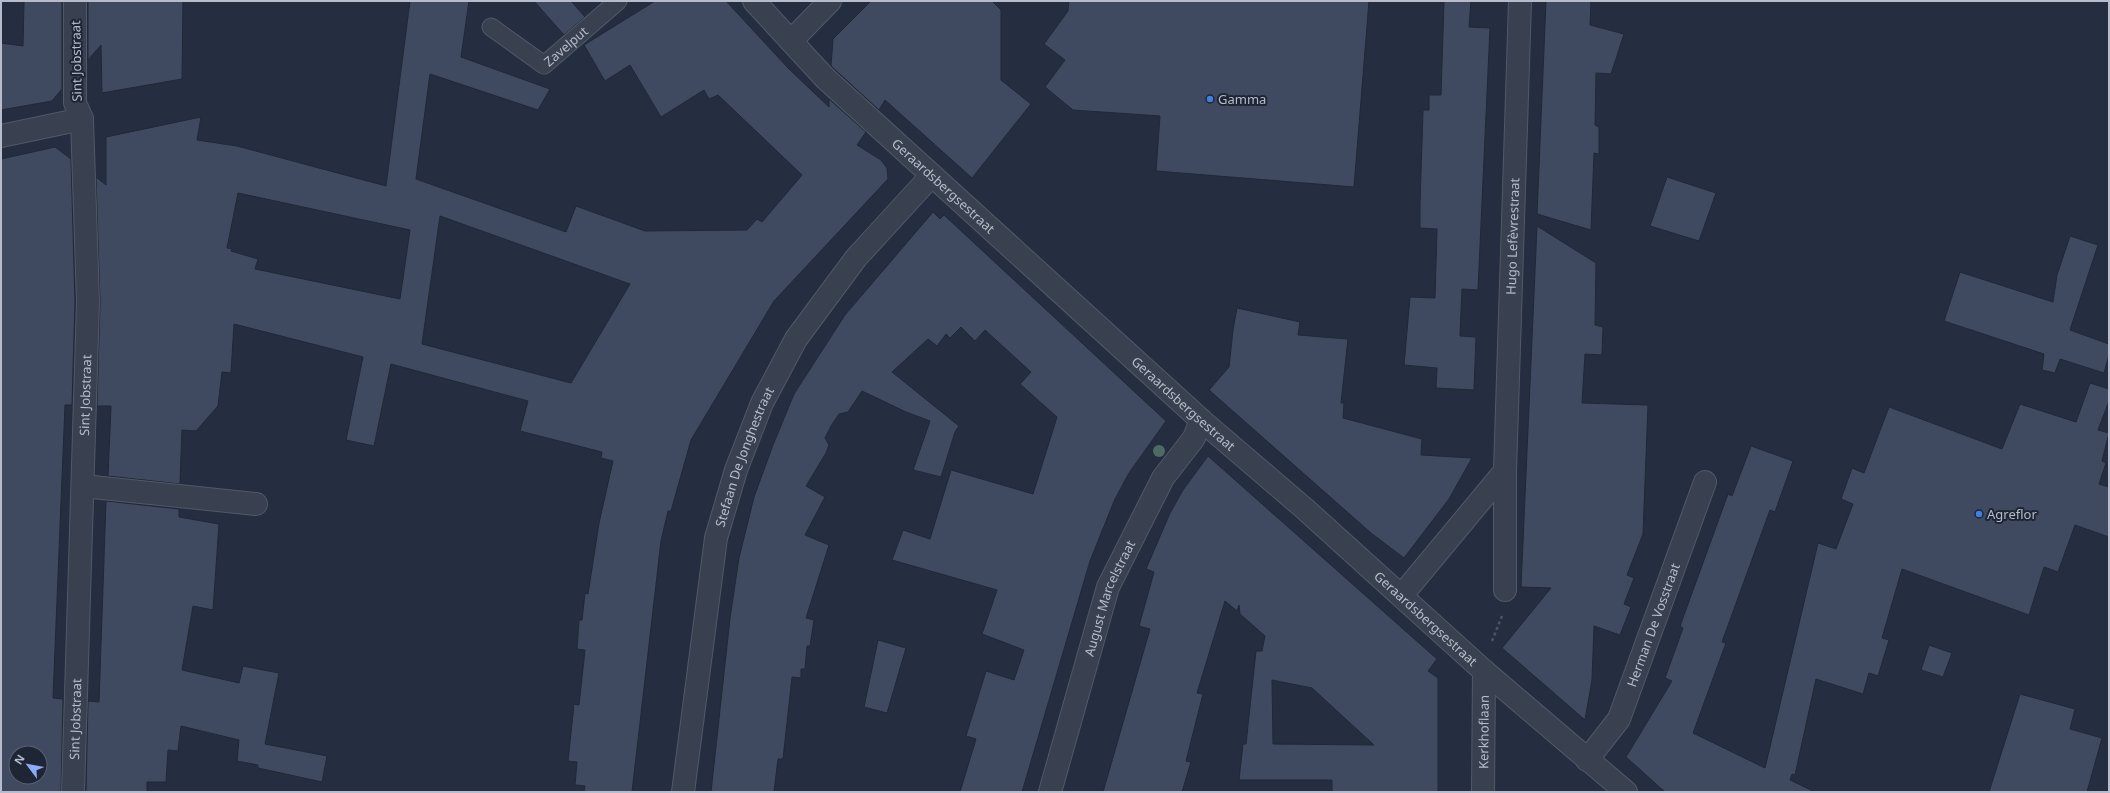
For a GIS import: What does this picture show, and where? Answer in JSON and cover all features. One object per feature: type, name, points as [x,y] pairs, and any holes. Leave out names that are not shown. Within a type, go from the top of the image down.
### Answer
[{"type":"street","name":"Sint Jobstraat","points":[[73,792],[88,302],[82,119],[75,103],[75,1]]},
{"type":"street","name":"Geraardsbergsestraat","points":[[754,1],[825,78],[1201,420],[1402,595],[1484,671],[1626,792]]},
{"type":"street","points":[[792,41],[830,1]]},
{"type":"street","name":"Hugo Lefèvrestraat","points":[[1505,590],[1505,471],[1520,1]]},
{"type":"street","points":[[1,136],[82,119]]},
{"type":"street","name":"Stefaan De Jonghestraat","points":[[683,792],[716,538],[736,470],[762,403],[796,339],[856,258],[932,175]]},
{"type":"street","name":"August Marcelstraat","points":[[1050,792],[1108,587],[1163,478],[1194,438],[1201,420]]},
{"type":"street","points":[[1402,595],[1505,471]]},
{"type":"street","name":"Herman De Vosstraat","points":[[1587,760],[1619,719],[1705,482]]},
{"type":"street","points":[[83,486],[256,504]]},
{"type":"street","name":"Kerkhoflaan","points":[[1483,792],[1484,671]]},
{"type":"lane","name":"Zavelput","points":[[490,27],[544,65],[618,1]]},
{"type":"path","points":[[1484,671],[1490,645],[1505,608],[1505,590]]},
{"type":"building","points":[[24,1],[62,1],[62,89],[52,101],[1,110],[1,43],[23,46]]},
{"type":"building","points":[[88,1],[183,1],[182,79],[102,93],[101,45],[88,60]]},
{"type":"building","points":[[410,1],[469,1],[461,57],[550,89],[538,110],[430,74],[416,179],[566,232],[576,206],[645,231],[747,230],[757,219],[762,222],[802,175],[718,95],[709,99],[704,90],[661,117],[630,65],[605,81],[584,45],[655,1],[726,1],[789,69],[829,107],[829,99],[866,132],[857,145],[881,160],[887,168],[888,179],[774,301],[691,440],[671,511],[668,511],[661,541],[632,792],[584,792],[585,786],[575,785],[577,762],[568,761],[574,704],[579,705],[585,650],[577,649],[579,620],[582,620],[585,593],[588,594],[599,523],[613,461],[601,458],[602,452],[520,431],[528,401],[391,364],[374,446],[346,440],[363,357],[234,324],[231,373],[222,372],[218,406],[196,431],[182,430],[180,484],[108,476],[111,406],[97,406],[100,302],[96,177],[106,185],[106,137],[201,117],[197,140],[237,146],[386,186]],"holes":[[[238,193],[410,230],[400,299],[255,269],[258,259],[231,251],[232,249],[227,248]],[[440,216],[630,284],[571,383],[422,344]]]},
{"type":"building","points":[[534,1],[571,1],[585,17],[564,35]]},
{"type":"building","points":[[871,1],[992,1],[1001,10],[1001,80],[1031,104],[972,178],[885,100],[879,110],[831,66],[833,39]]},
{"type":"building","name":"Gamma","points":[[1069,1],[1369,1],[1354,187],[1156,171],[1160,116],[1073,110],[1045,87],[1065,60],[1044,44],[1068,11]]},
{"type":"building","points":[[1444,1],[1471,1],[1469,27],[1490,28],[1478,290],[1462,289],[1460,336],[1476,337],[1474,390],[1436,388],[1437,368],[1404,365],[1410,297],[1435,298],[1437,229],[1420,228],[1420,204],[1423,110],[1429,110],[1429,95],[1441,95]]},
{"type":"building","points":[[1546,1],[1591,1],[1590,25],[1624,34],[1611,74],[1596,73],[1595,125],[1599,127],[1599,154],[1594,153],[1591,230],[1537,214]]},
{"type":"building","points":[[55,147],[71,159],[75,302],[72,405],[65,405],[53,698],[63,699],[61,792],[1,792],[1,159]]},
{"type":"building","points":[[1667,177],[1716,193],[1699,241],[1650,226]]},
{"type":"building","points":[[933,212],[940,219],[944,215],[1166,421],[1129,473],[1115,499],[1090,561],[1022,792],[960,792],[976,739],[966,736],[986,671],[1014,680],[1024,650],[982,634],[997,590],[892,560],[903,530],[930,539],[951,470],[1033,494],[1057,417],[1020,384],[1031,372],[985,330],[975,341],[961,327],[950,338],[946,334],[937,346],[928,339],[892,372],[959,426],[955,432],[941,477],[913,470],[930,421],[906,412],[862,391],[848,412],[839,414],[831,426],[825,438],[829,445],[826,453],[806,486],[825,497],[805,535],[829,545],[806,618],[814,620],[810,646],[807,646],[805,669],[801,669],[801,678],[792,677],[783,759],[778,759],[774,792],[711,792],[730,618],[739,558],[754,497],[773,445],[794,394],[845,315]]},
{"type":"building","points":[[1537,226],[1596,263],[1595,325],[1603,327],[1602,355],[1585,354],[1582,403],[1648,405],[1643,534],[1627,575],[1634,578],[1624,604],[1631,607],[1620,635],[1594,626],[1592,680],[1585,720],[1502,648],[1551,588],[1521,587]]},
{"type":"building","points":[[2070,236],[2098,245],[2070,330],[2109,344],[2109,355],[2104,373],[2060,359],[2055,373],[2042,370],[2044,354],[1944,321],[1960,272],[2053,302],[2057,275]]},
{"type":"building","points":[[1237,308],[1300,322],[1298,335],[1348,339],[1341,403],[1344,403],[1343,418],[1422,439],[1421,455],[1472,458],[1449,499],[1404,558],[1371,533],[1209,390],[1229,367]]},
{"type":"building","points":[[2090,383],[2109,389],[2109,401],[2098,430],[2109,433],[2102,461],[2106,463],[2099,484],[2109,487],[2109,537],[2075,525],[2058,572],[2044,567],[2029,615],[1902,569],[1882,638],[1889,640],[1878,676],[1869,673],[1863,694],[1816,679],[1795,775],[1792,774],[1790,780],[1815,792],[1665,792],[1626,757],[1672,681],[1665,678],[1683,628],[1680,626],[1728,494],[1732,496],[1751,446],[1793,461],[1775,512],[1770,510],[1722,642],[1726,643],[1693,733],[1765,768],[1818,543],[1836,549],[1853,504],[1841,499],[1852,468],[1864,473],[1889,407],[2002,449],[2020,404],[2076,422]]},
{"type":"building","points":[[1208,456],[1437,659],[1428,671],[1438,678],[1438,792],[1332,792],[1332,780],[1239,780],[1243,744],[1246,744],[1256,651],[1262,651],[1265,636],[1240,614],[1239,605],[1237,611],[1225,601],[1197,693],[1203,694],[1186,761],[1191,762],[1182,792],[1103,792],[1150,629],[1139,626],[1154,572],[1146,569],[1170,513],[1183,490]],"holes":[[[1272,680],[1312,688],[1374,745],[1273,744]]]},
{"type":"building","points":[[106,501],[179,509],[179,517],[219,524],[213,610],[193,606],[182,670],[239,683],[243,666],[279,673],[265,744],[327,756],[322,782],[258,768],[258,765],[237,761],[239,740],[181,726],[178,751],[168,750],[166,782],[147,782],[147,792],[86,792],[88,701],[99,702]]},
{"type":"building","points":[[878,640],[906,648],[887,713],[864,707]]},
{"type":"building","points":[[1929,645],[1952,653],[1943,677],[1921,670]]},
{"type":"building","points":[[2020,694],[2075,709],[2070,729],[2102,738],[2087,792],[1989,792]]},
{"type":"place","name":"Gamma","points":[[1210,99]]},
{"type":"place","name":"Agreflor","points":[[1979,514]]}]
